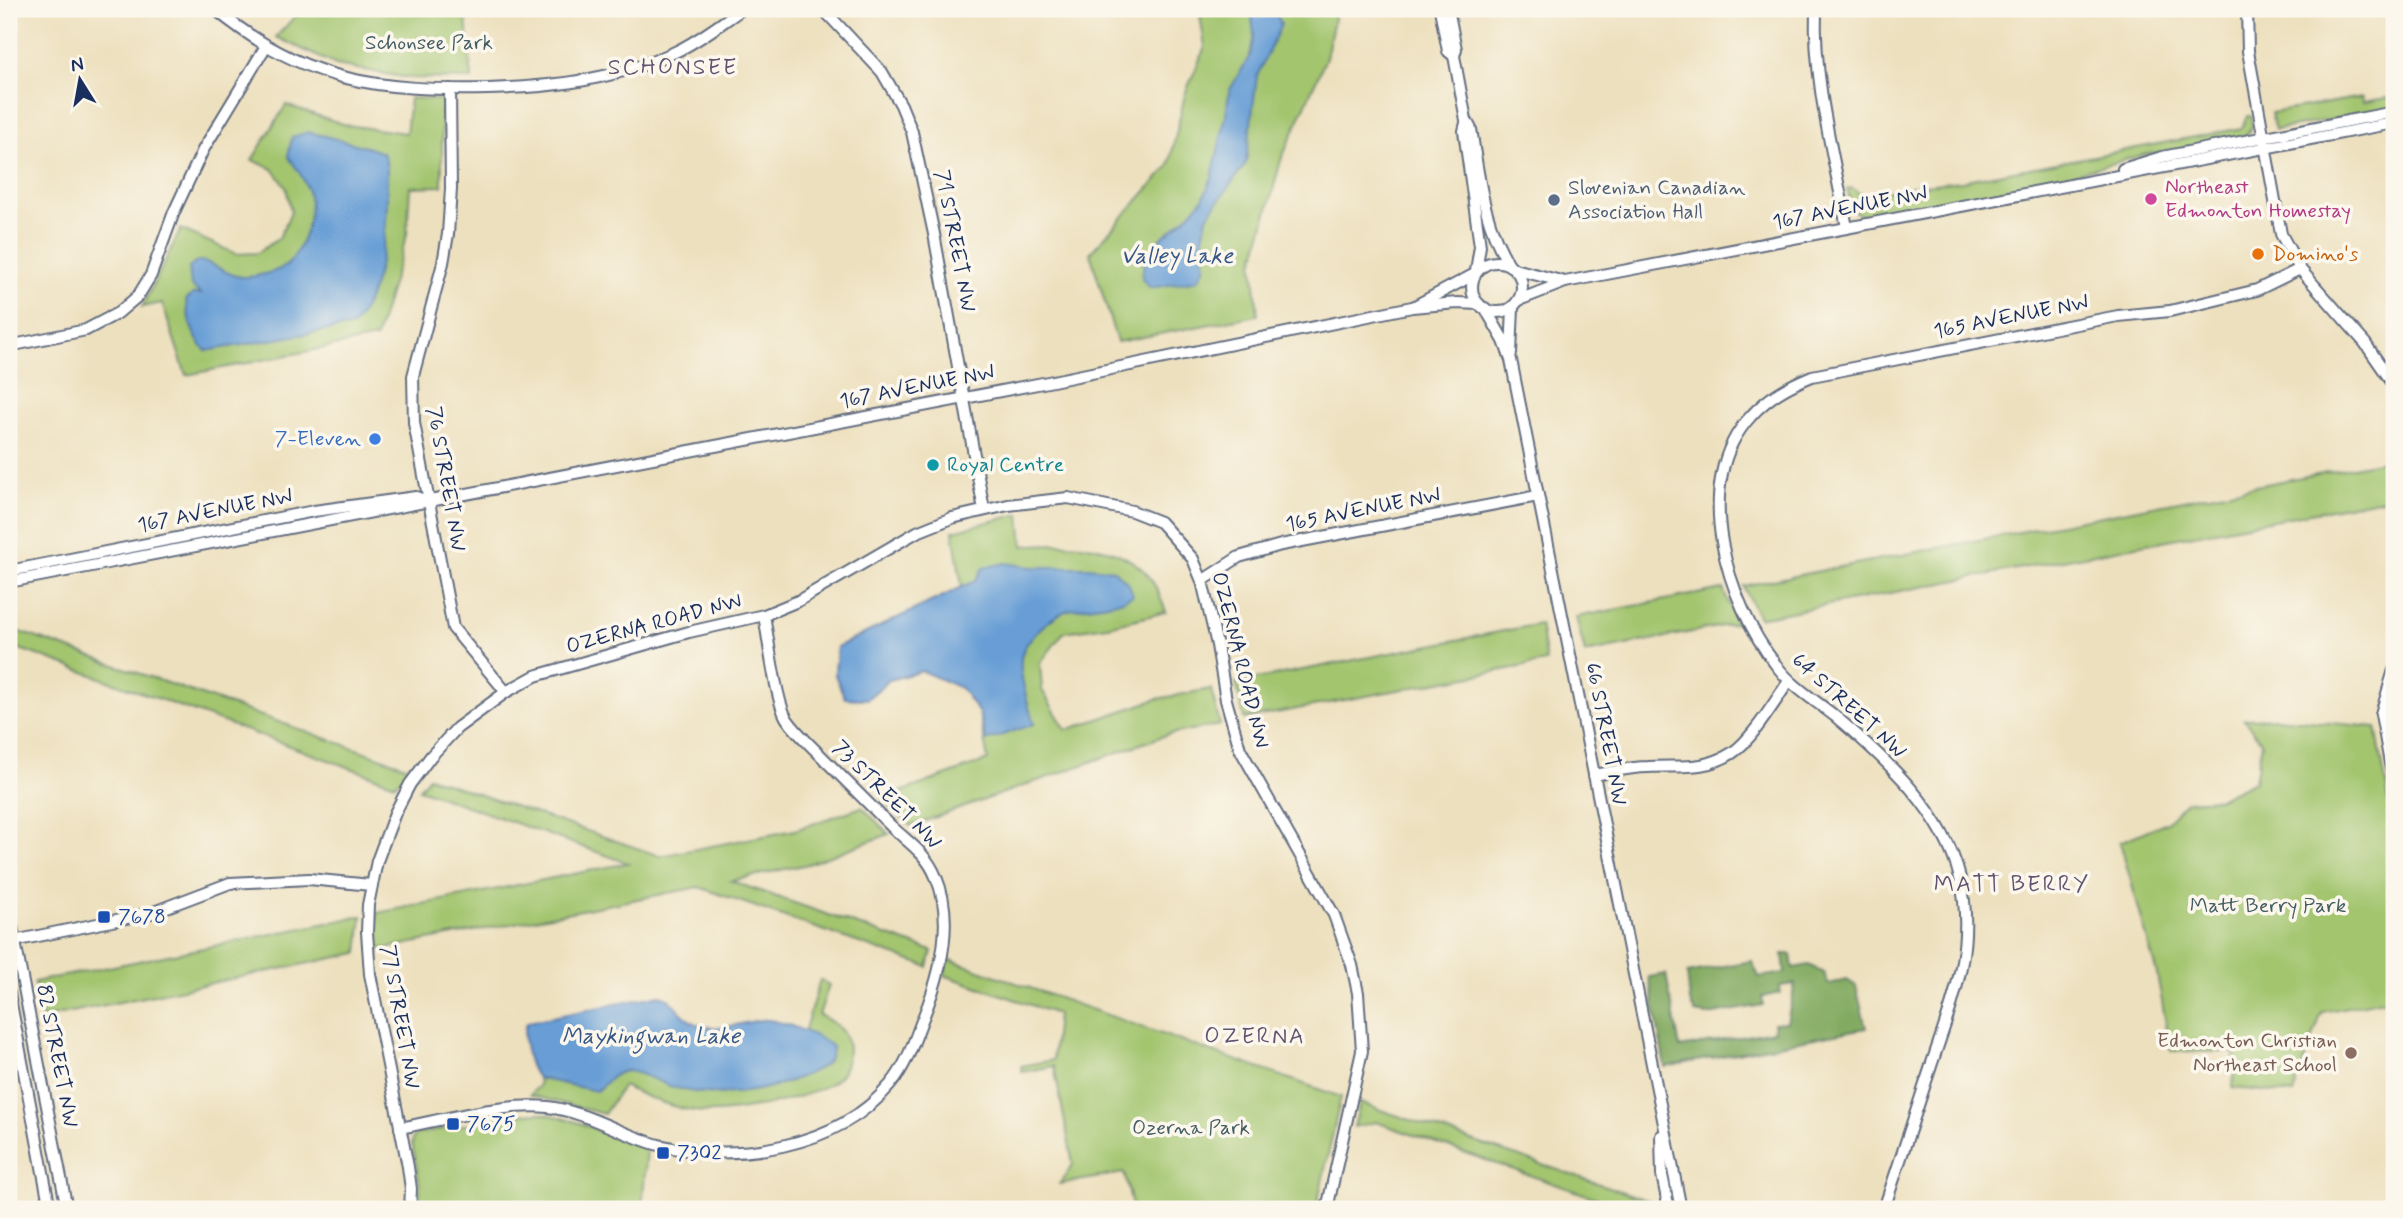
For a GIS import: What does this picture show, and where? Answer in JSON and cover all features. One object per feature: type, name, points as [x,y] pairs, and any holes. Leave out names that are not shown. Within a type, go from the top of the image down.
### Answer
[{"type":"street","points":[[215,9],[266,46],[311,67],[354,80],[393,87],[450,89],[534,88],[607,76],[678,51],[742,9]]},
{"type":"street","name":"71 STREET NW","points":[[823,9],[882,72],[901,105],[912,132],[934,234],[984,510]]},
{"type":"street","points":[[1440,9],[1448,51],[1454,56]]},
{"type":"street","points":[[1448,9],[1466,123],[1464,131],[1480,246],[1473,292],[1482,306],[1498,312],[1516,303],[1521,281],[1498,247],[1487,218],[1471,129],[1466,123]]},
{"type":"street","points":[[1816,9],[1816,54],[1847,228]]},
{"type":"street","points":[[2247,9],[2248,51],[2281,234],[2300,269],[2365,343],[2394,385]]},
{"type":"street","points":[[9,346],[86,330],[118,313],[138,296],[151,275],[174,212],[203,150],[266,46]]},
{"type":"street","name":"76 STREET NW","points":[[450,89],[451,189],[448,234],[413,376],[414,423],[453,628],[506,692]]},
{"type":"street","name":"167 AVENUE NW","points":[[2265,143],[2394,112]]},
{"type":"street","name":"167 AVENUE NW","points":[[1516,303],[1565,282],[2060,187],[2162,157],[2394,123]]},
{"type":"street","points":[[1476,272],[1493,262],[1512,267]]},
{"type":"street","name":"167 AVENUE NW","points":[[1512,267],[1565,282]]},
{"type":"street","name":"165 AVENUE NW","points":[[1742,426],[1772,396],[1812,376],[2118,316],[2170,311],[2257,290],[2300,269]]},
{"type":"street","name":"167 AVENUE NW","points":[[1412,307],[1476,272]]},
{"type":"street","name":"167 AVENUE NW","points":[[9,571],[429,502],[1412,307],[1457,303],[1482,306]]},
{"type":"street","name":"66 STREET NW","points":[[1516,303],[1511,356],[1681,1209]]},
{"type":"street","name":"66 STREET NW","points":[[1482,306],[1511,356]]},
{"type":"street","name":"64 STREET NW","points":[[1742,426],[1734,439],[1721,477],[1718,510],[1728,571],[1738,599],[1763,648],[1789,681],[1861,739],[1929,813],[1950,849],[1964,896],[1966,941],[1959,982],[1884,1209]]},
{"type":"street","name":"165 AVENUE NW","points":[[1202,581],[1239,557],[1281,545],[1538,496]]},
{"type":"street","name":"OZERNA ROAD NW","points":[[457,728],[506,692],[536,676],[689,632],[764,615],[798,601],[917,532],[952,518],[984,510],[1068,498],[1132,510],[1160,522],[1193,559],[1202,581],[1226,700],[1240,749],[1334,915],[1352,964],[1358,993],[1362,1051],[1327,1209]]},
{"type":"street","name":"167 AVENUE NW","points":[[9,582],[125,553]]},
{"type":"street","name":"73 STREET NW","points":[[400,1128],[507,1108],[545,1107],[575,1113],[629,1136],[674,1149],[733,1154],[812,1137],[860,1113],[891,1084],[911,1050],[936,979],[943,946],[944,916],[940,886],[931,864],[913,844],[876,811],[785,717],[764,615]]},
{"type":"street","points":[[2394,670],[2381,715],[2394,785]]},
{"type":"street","points":[[1594,775],[1648,767],[1683,768],[1715,762],[1734,752],[1758,725],[1789,681]]},
{"type":"street","points":[[2381,715],[2394,715]]},
{"type":"street","name":"77 STREET NW","points":[[410,1209],[411,1189],[370,974],[367,932],[371,885],[384,839],[410,784],[457,728]]},
{"type":"street","points":[[12,941],[151,913],[230,883],[309,879],[371,885]]},
{"type":"street","name":"82 STREET NW","points":[[9,911],[12,941],[67,1209]]},
{"type":"street","name":"82 STREET NW","points":[[9,993],[50,1209]]},
{"type":"street","name":"66 STREET NW","points":[[1662,1119],[1660,1151],[1669,1209]]},
{"type":"street","points":[[36,1134],[52,1131]]},
{"type":"green space","name":"Schonsee Park","points":[[302,9],[465,9],[472,79],[408,78],[336,65],[276,37]]},
{"type":"green space","points":[[1199,9],[1336,9],[1326,58],[1281,160],[1253,264],[1258,315],[1117,342],[1090,253],[1169,166],[1185,94],[1205,47]]},
{"type":"green space","points":[[2362,97],[2363,102],[2394,97],[2394,108],[2275,130],[2271,113]]},
{"type":"green space","points":[[410,98],[442,100],[442,186],[410,187],[407,234],[376,338],[186,375],[162,303],[142,307],[181,229],[236,254],[257,253],[279,238],[291,212],[286,187],[273,169],[252,160],[286,105],[346,125],[406,133]]},
{"type":"green space","points":[[2247,116],[2251,116],[2252,126],[2246,135],[2234,139],[2143,155],[2070,175],[1938,205],[1863,216],[1852,210],[1847,189],[1852,188],[1863,196],[1961,181],[2242,128]]},
{"type":"green space","points":[[2394,459],[2394,497],[1759,618],[1743,586]]},
{"type":"green space","points":[[1020,514],[1023,546],[1072,544],[1105,549],[1120,555],[1134,562],[1150,577],[1166,612],[1108,626],[1064,632],[1040,663],[1042,690],[1066,730],[1157,699],[1211,689],[1220,725],[1169,734],[911,826],[882,799],[988,760],[979,713],[961,687],[922,671],[889,680],[867,699],[845,698],[835,675],[837,647],[962,587],[953,531]]},
{"type":"green space","points":[[1723,589],[1737,623],[1585,653],[1576,617]]},
{"type":"green space","points":[[1540,624],[1546,662],[1244,719],[1236,683]]},
{"type":"green space","points":[[9,628],[411,768],[395,784],[9,645]]},
{"type":"green space","name":"Matt Berry Park","points":[[2275,718],[2376,727],[2394,830],[2394,998],[2322,1012],[2293,1094],[2233,1088],[2235,1052],[2171,1051],[2157,974],[2120,842],[2167,822],[2187,801],[2218,799],[2255,781],[2262,743],[2244,719]]},
{"type":"green space","points":[[429,777],[660,856],[795,830],[862,807],[889,834],[808,864],[731,881],[932,951],[928,967],[699,887],[377,950],[377,913],[628,863],[419,789]]},
{"type":"green space","points":[[362,916],[358,953],[42,1018],[34,982]]},
{"type":"green space","points":[[1783,954],[1791,954],[1793,968],[1809,965],[1824,973],[1828,984],[1847,980],[1856,986],[1866,1028],[1665,1067],[1649,977],[1666,974],[1680,1048],[1774,1031],[1773,1023],[1787,1022],[1795,984],[1779,986],[1780,993],[1762,997],[1763,1005],[1708,1015],[1695,1013],[1690,1002],[1687,973],[1752,961],[1759,977],[1785,973]]},
{"type":"green space","name":"Ozerna Park","points":[[948,959],[1341,1097],[1316,1209],[1133,1209],[1124,1173],[1060,1184],[1073,1164],[1054,1066],[1022,1072],[1021,1066],[1053,1060],[1057,1014],[944,975]]},
{"type":"green space","points":[[820,980],[829,985],[819,1015],[835,1024],[842,1032],[848,1052],[841,1074],[831,1083],[816,1090],[777,1103],[704,1112],[673,1106],[623,1086],[604,1114],[530,1095],[539,1085],[538,1078],[588,1079],[620,1066],[811,1059],[804,1032]]},
{"type":"green space","points":[[1360,1103],[1650,1201],[1651,1209],[1627,1209],[1376,1122],[1354,1127]]},
{"type":"green space","points":[[540,1113],[581,1124],[647,1149],[642,1209],[419,1209],[420,1186],[412,1143],[417,1134],[520,1114]]},
{"type":"water","name":"Valley Lake","points":[[1251,9],[1275,9],[1281,25],[1257,76],[1246,163],[1207,217],[1202,244],[1205,267],[1198,280],[1150,288],[1142,279],[1144,261],[1160,239],[1203,199],[1212,177],[1229,91],[1250,56],[1254,35]]},
{"type":"water","points":[[309,132],[365,146],[383,153],[385,157],[387,202],[384,239],[376,277],[363,311],[353,326],[206,351],[194,334],[188,314],[186,300],[193,294],[201,294],[191,286],[189,268],[198,261],[236,276],[247,277],[273,271],[288,264],[304,236],[310,204],[306,185],[288,156],[292,137]]},
{"type":"water","points":[[1005,563],[1030,567],[1089,567],[1114,570],[1129,584],[1133,595],[1110,604],[1063,612],[1041,628],[1029,641],[1022,654],[1021,669],[1034,724],[986,741],[979,713],[961,688],[922,671],[889,680],[867,699],[845,698],[835,675],[837,647],[975,581],[983,568]]},
{"type":"water","name":"Maykingwan Lake","points":[[660,995],[666,997],[689,1020],[703,1026],[726,1027],[768,1020],[798,1029],[832,1047],[830,1058],[820,1068],[790,1081],[757,1090],[723,1094],[689,1091],[627,1071],[614,1076],[596,1091],[538,1078],[534,1074],[525,1042],[524,1033],[528,1022]]},
{"type":"place","name":"Northeast Edmonton Homestay","points":[[2151,199]]},
{"type":"place","name":"Slovenian Canadian Association Hall","points":[[1554,200]]},
{"type":"place","name":"Domino's","points":[[2258,254]]},
{"type":"place","name":"7-Eleven","points":[[375,439]]},
{"type":"place","name":"Royal Centre","points":[[933,465]]},
{"type":"place","name":"7678","points":[[104,917]]},
{"type":"place","name":"Edmonton Christian Northeast School","points":[[2351,1053]]},
{"type":"place","name":"7675","points":[[453,1124]]},
{"type":"place","name":"7302","points":[[663,1153]]},
{"type":"district","name":"SCHONSEE","points":[[673,68]]},
{"type":"district","name":"MATT BERRY","points":[[2012,885]]},
{"type":"district","name":"OZERNA","points":[[1255,1037]]}]
